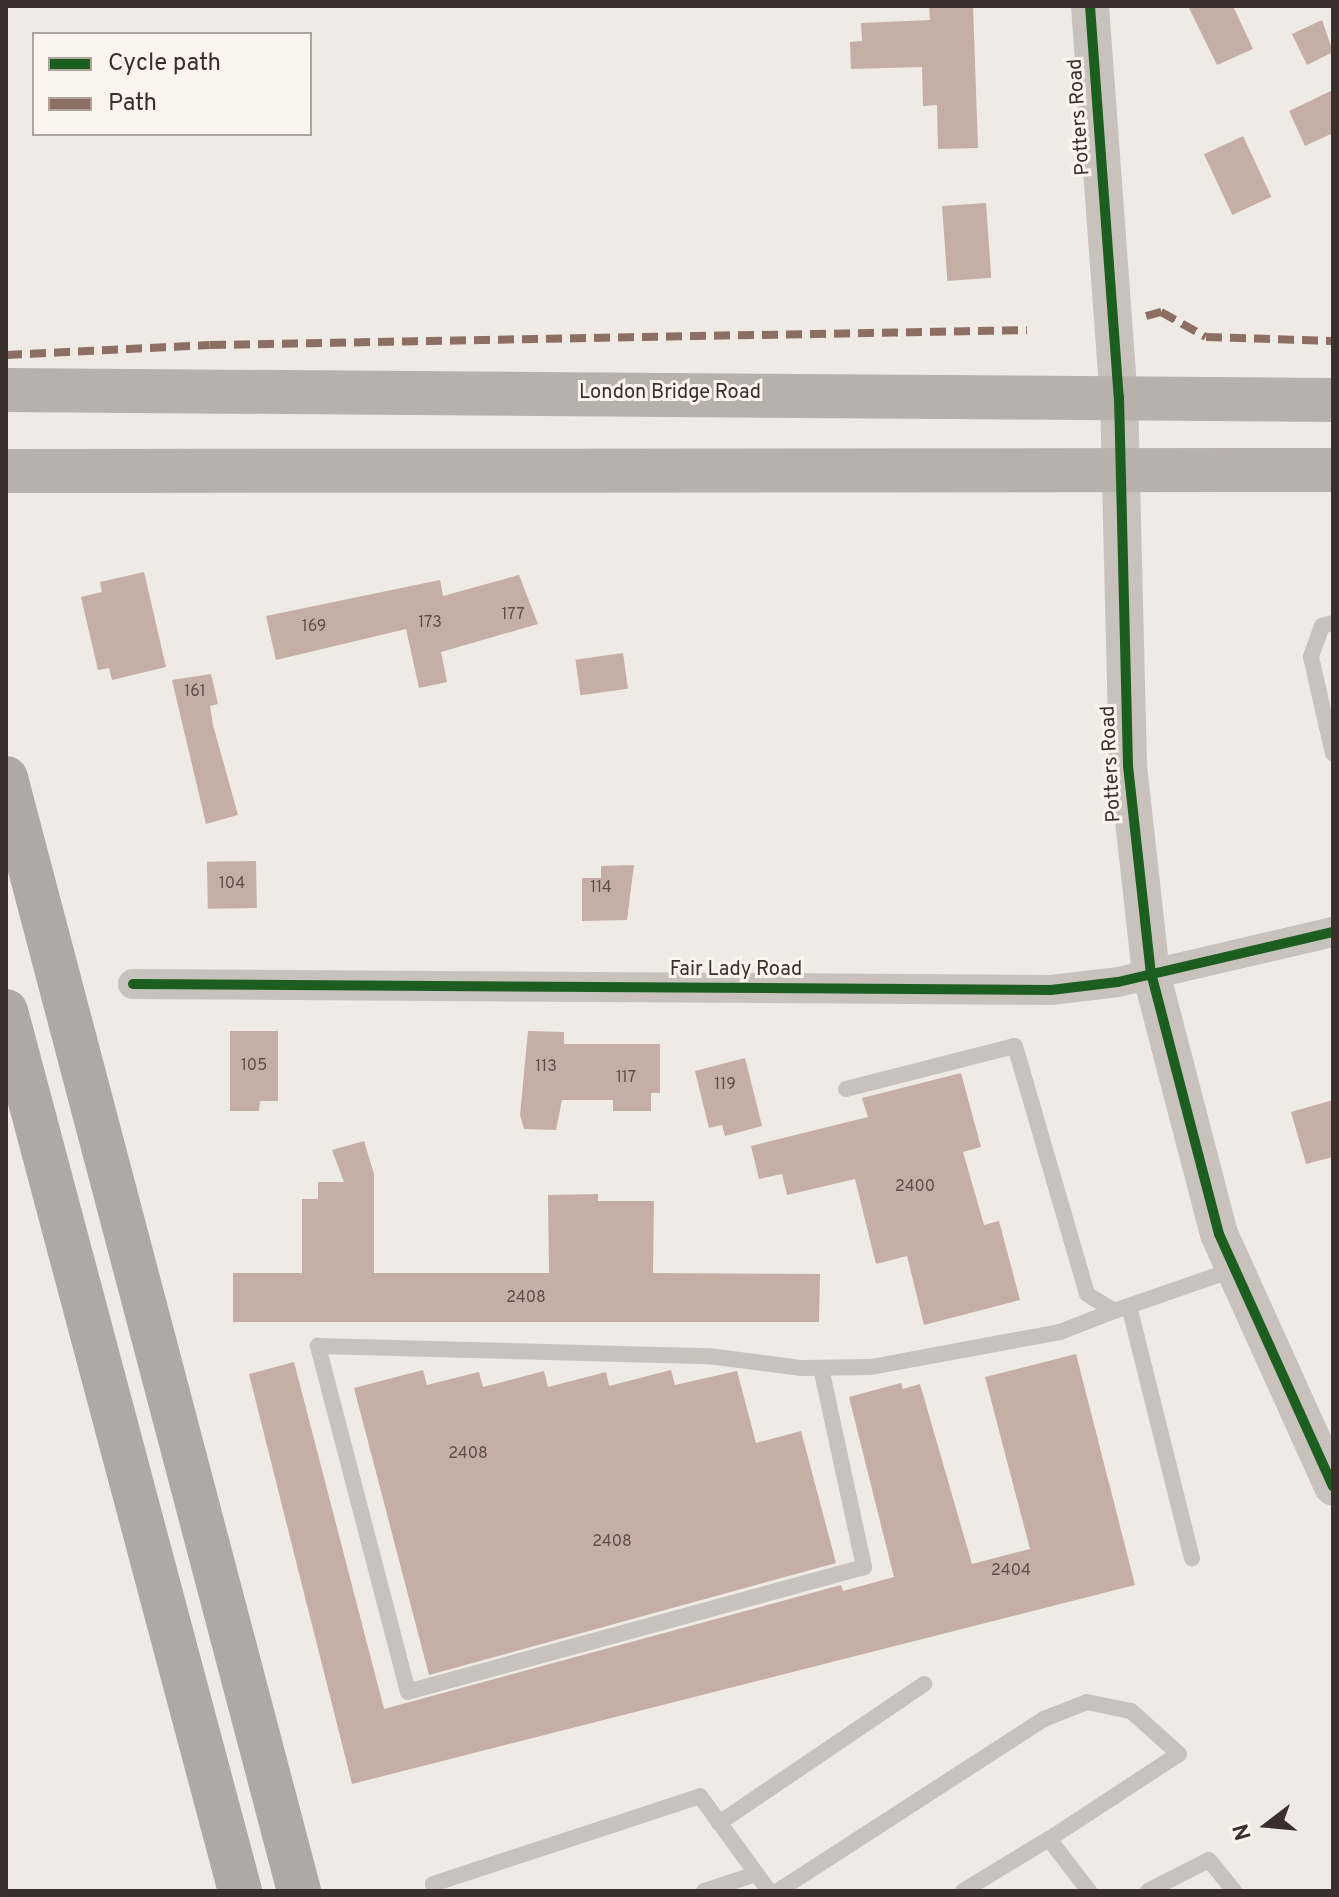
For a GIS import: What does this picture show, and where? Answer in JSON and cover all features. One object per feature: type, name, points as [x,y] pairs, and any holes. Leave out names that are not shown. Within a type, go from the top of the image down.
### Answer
[{"type":"highway","points":[[6,778],[299,1891]]},
{"type":"highway","points":[[6,1011],[240,1891]]},
{"type":"main road","name":"London Bridge Road","points":[[6,390],[1333,400]]},
{"type":"main road","points":[[6,471],[1121,466],[1333,470]]},
{"type":"street","name":"Potters Road","points":[[1090,6],[1119,397],[1128,766],[1151,973],[1181,1105],[1235,1269],[1333,1486]]},
{"type":"street","name":"Fair Lady Road","points":[[133,984],[1051,990],[1151,973],[1333,932]]},
{"type":"lane","points":[[1333,623],[1322,626],[1311,657],[1333,754]]},
{"type":"lane","points":[[846,1089],[1015,1046],[1087,1294],[1121,1308]]},
{"type":"lane","points":[[821,1368],[864,1567],[408,1692],[318,1346],[708,1356],[821,1368],[871,1367],[1060,1332],[1235,1269]]},
{"type":"lane","points":[[1121,1308],[1192,1558]]},
{"type":"lane","points":[[719,1823],[924,1684]]},
{"type":"lane","points":[[778,1891],[1044,1719],[1087,1702],[1131,1711],[1179,1754],[963,1891]]},
{"type":"lane","points":[[435,1891],[433,1884],[700,1796],[769,1891]]},
{"type":"lane","points":[[1049,1839],[1089,1891]]},
{"type":"lane","points":[[1148,1891],[1209,1860],[1234,1891]]},
{"type":"lane","points":[[704,1891],[756,1874]]},
{"type":"building","points":[[929,6],[973,6],[978,148],[938,149],[937,105],[923,106],[922,67],[851,69],[850,42],[862,41],[861,23],[930,20]]},
{"type":"building","points":[[1188,6],[1233,6],[1253,49],[1217,65]]},
{"type":"building","points":[[1322,20],[1333,52],[1307,65],[1292,34]]},
{"type":"building","points":[[1333,90],[1333,133],[1305,146],[1289,111]]},
{"type":"building","points":[[1243,136],[1271,197],[1232,215],[1204,154]]},
{"type":"building","points":[[986,203],[991,278],[947,281],[942,206]]},
{"type":"building","points":[[144,572],[166,667],[112,680],[109,668],[98,670],[81,597],[102,592],[100,582]]},
{"type":"building","points":[[519,575],[538,624],[441,652],[447,682],[419,688],[406,629],[276,660],[266,616],[440,580],[443,596]]},
{"type":"building","points":[[623,653],[628,689],[580,695],[575,660]]},
{"type":"building","points":[[211,674],[218,704],[210,706],[213,725],[238,815],[206,824],[172,680]]},
{"type":"building","points":[[256,861],[257,908],[208,909],[207,862]]},
{"type":"building","points":[[634,865],[627,920],[582,921],[582,878],[601,878],[601,866]]},
{"type":"building","points":[[230,1031],[278,1031],[278,1101],[260,1101],[259,1111],[230,1111]]},
{"type":"building","points":[[528,1031],[564,1032],[564,1044],[660,1044],[660,1093],[651,1093],[651,1111],[613,1111],[613,1100],[562,1100],[556,1130],[524,1129],[520,1115]]},
{"type":"building","points":[[745,1058],[762,1126],[725,1136],[722,1125],[709,1128],[695,1071]]},
{"type":"building","points":[[961,1073],[981,1147],[963,1152],[984,1225],[999,1221],[1020,1300],[924,1325],[907,1256],[876,1264],[855,1179],[787,1195],[782,1174],[759,1179],[751,1146],[868,1117],[862,1098]]},
{"type":"building","points":[[1333,1100],[1333,1157],[1306,1164],[1291,1112]]},
{"type":"building","points":[[364,1141],[374,1174],[374,1273],[549,1273],[548,1195],[598,1194],[598,1201],[654,1201],[653,1273],[820,1274],[819,1322],[233,1322],[233,1273],[302,1273],[302,1199],[318,1199],[318,1182],[344,1182],[332,1150]]},
{"type":"building","points":[[1076,1354],[1135,1585],[352,1784],[249,1374],[294,1362],[384,1709],[841,1585],[843,1591],[894,1577],[849,1397],[901,1383],[903,1389],[920,1384],[972,1564],[1030,1549],[985,1377]]},
{"type":"building","points":[[423,1370],[427,1385],[479,1372],[483,1387],[544,1371],[548,1387],[606,1372],[609,1386],[671,1370],[675,1385],[737,1371],[756,1443],[801,1431],[836,1563],[429,1675],[354,1388]]},
{"type":"marked path","points":[[1146,316],[1161,312],[1206,337],[1333,341]]},
{"type":"marked path","points":[[6,355],[210,345],[1027,330]]},
{"type":"cycle path","points":[[1090,6],[1119,397],[1128,766],[1151,973],[1219,1234],[1333,1486]]},
{"type":"cycle path","points":[[133,984],[1051,990],[1118,982],[1333,932]]}]
